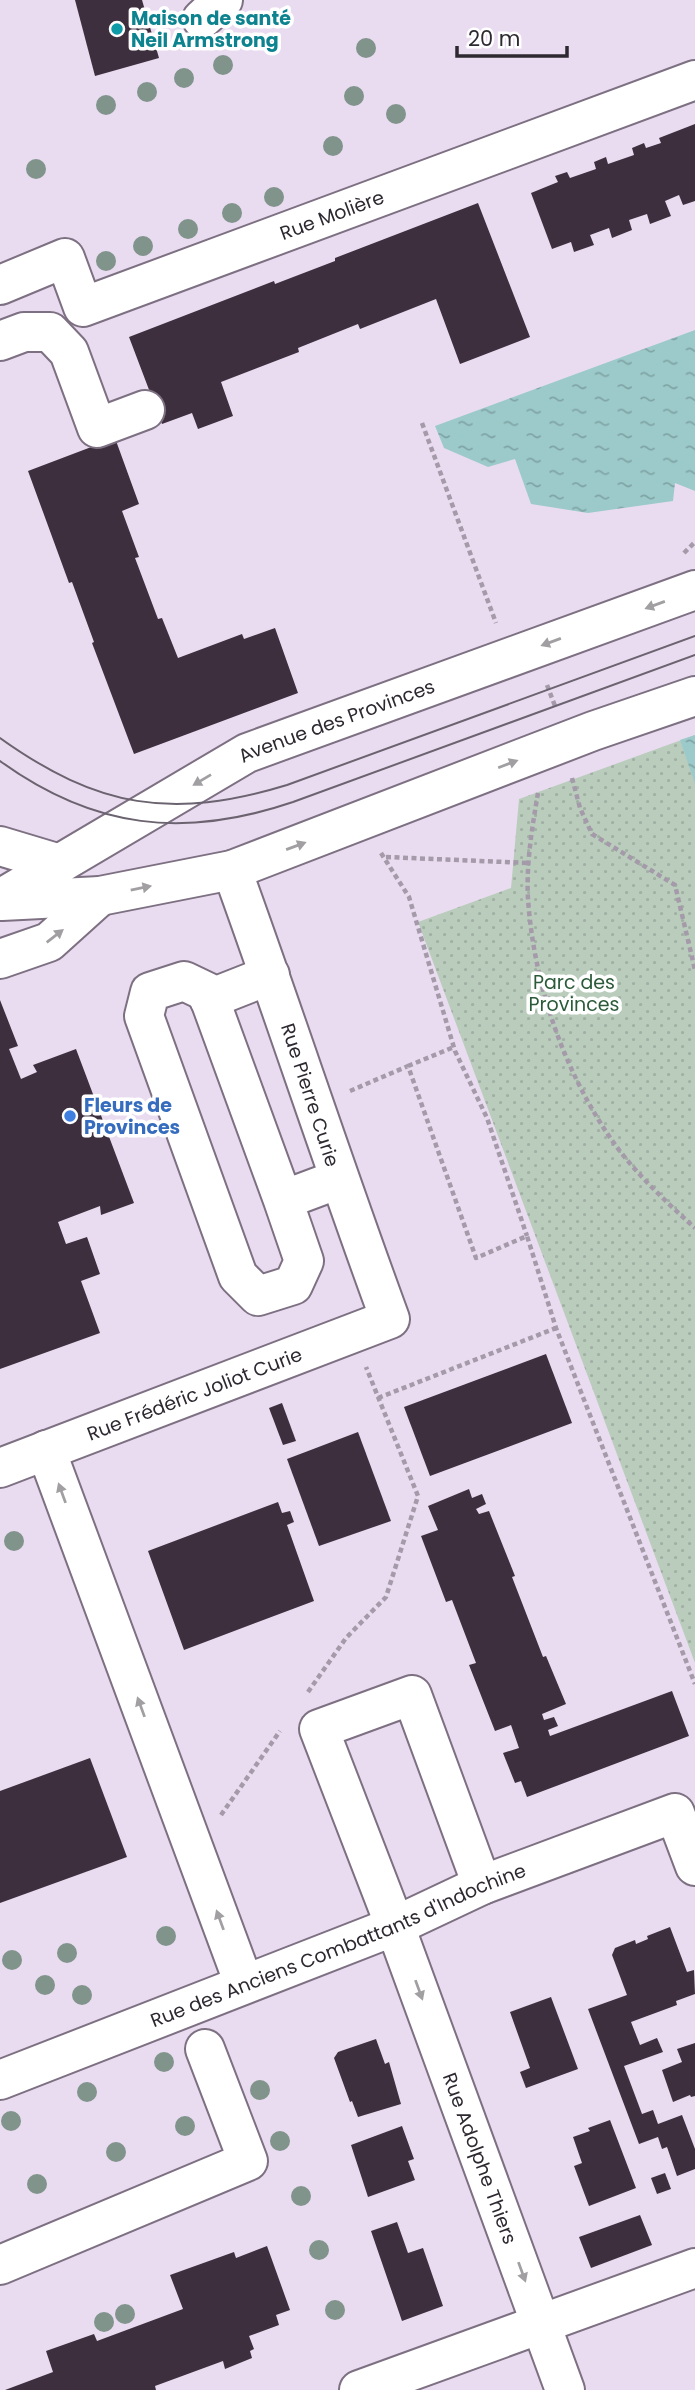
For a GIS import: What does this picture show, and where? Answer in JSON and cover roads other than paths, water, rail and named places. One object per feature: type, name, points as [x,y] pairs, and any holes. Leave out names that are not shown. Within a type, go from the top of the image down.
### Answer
[{"type":"street","name":"Rue Molière","points":[[0,285],[65,258],[83,307],[695,80]]},
{"type":"street","points":[[0,341],[24,332],[50,332],[69,352],[97,428],[145,410]]},
{"type":"street","name":"Avenue des Provinces","points":[[0,900],[247,753],[695,590]]},
{"type":"street","name":"Avenue des Provinces","points":[[0,900],[100,896],[232,870],[593,731],[695,696]]},
{"type":"street","points":[[0,846],[60,864]]},
{"type":"street","name":"Rue Pierre Curie","points":[[232,870],[390,1319]]},
{"type":"street","points":[[0,959],[49,942],[100,896]]},
{"type":"street","points":[[209,999],[270,975]]},
{"type":"street","points":[[184,981],[206,992],[283,1200],[304,1261],[293,1285],[258,1296],[238,1276],[144,1016],[150,992],[184,981]]},
{"type":"street","points":[[283,1200],[339,1179]]},
{"type":"street","name":"Rue Frédéric Joliot Curie","points":[[0,1468],[390,1319]]},
{"type":"street","points":[[46,1450],[244,1984]]},
{"type":"street","name":"Rue Adolphe Thiers","points":[[482,1885],[412,1695],[318,1729],[395,1926],[565,2390]]},
{"type":"street","name":"Rue des Anciens Combattants d'Indochine","points":[[0,2080],[395,1926],[482,1885],[675,1813],[695,1866]]},
{"type":"street","points":[[0,2265],[248,2161],[205,2049]]},
{"type":"street","points":[[359,2390],[695,2268]]},
{"type":"water","points":[[695,330],[695,491],[675,483],[673,501],[588,513],[531,504],[515,459],[488,467],[444,448],[435,426]]},
{"type":"water","points":[[695,735],[695,784],[680,740]]},
{"type":"tram line","points":[[0,738],[70,780],[104,793],[137,801],[171,804],[207,802],[246,796],[287,785],[695,636]]},
{"type":"tram line","points":[[0,761],[35,784],[105,814],[141,821],[214,821],[253,814],[293,802],[695,655]]},
{"type":"place","name":"Maison de santé Neil Armstrong","points":[[117,29]]},
{"type":"place","name":"Fleurs de Provinces","points":[[70,1116]]},
{"type":"park label","name":"Parc des Provinces","points":[[574,993]]}]
